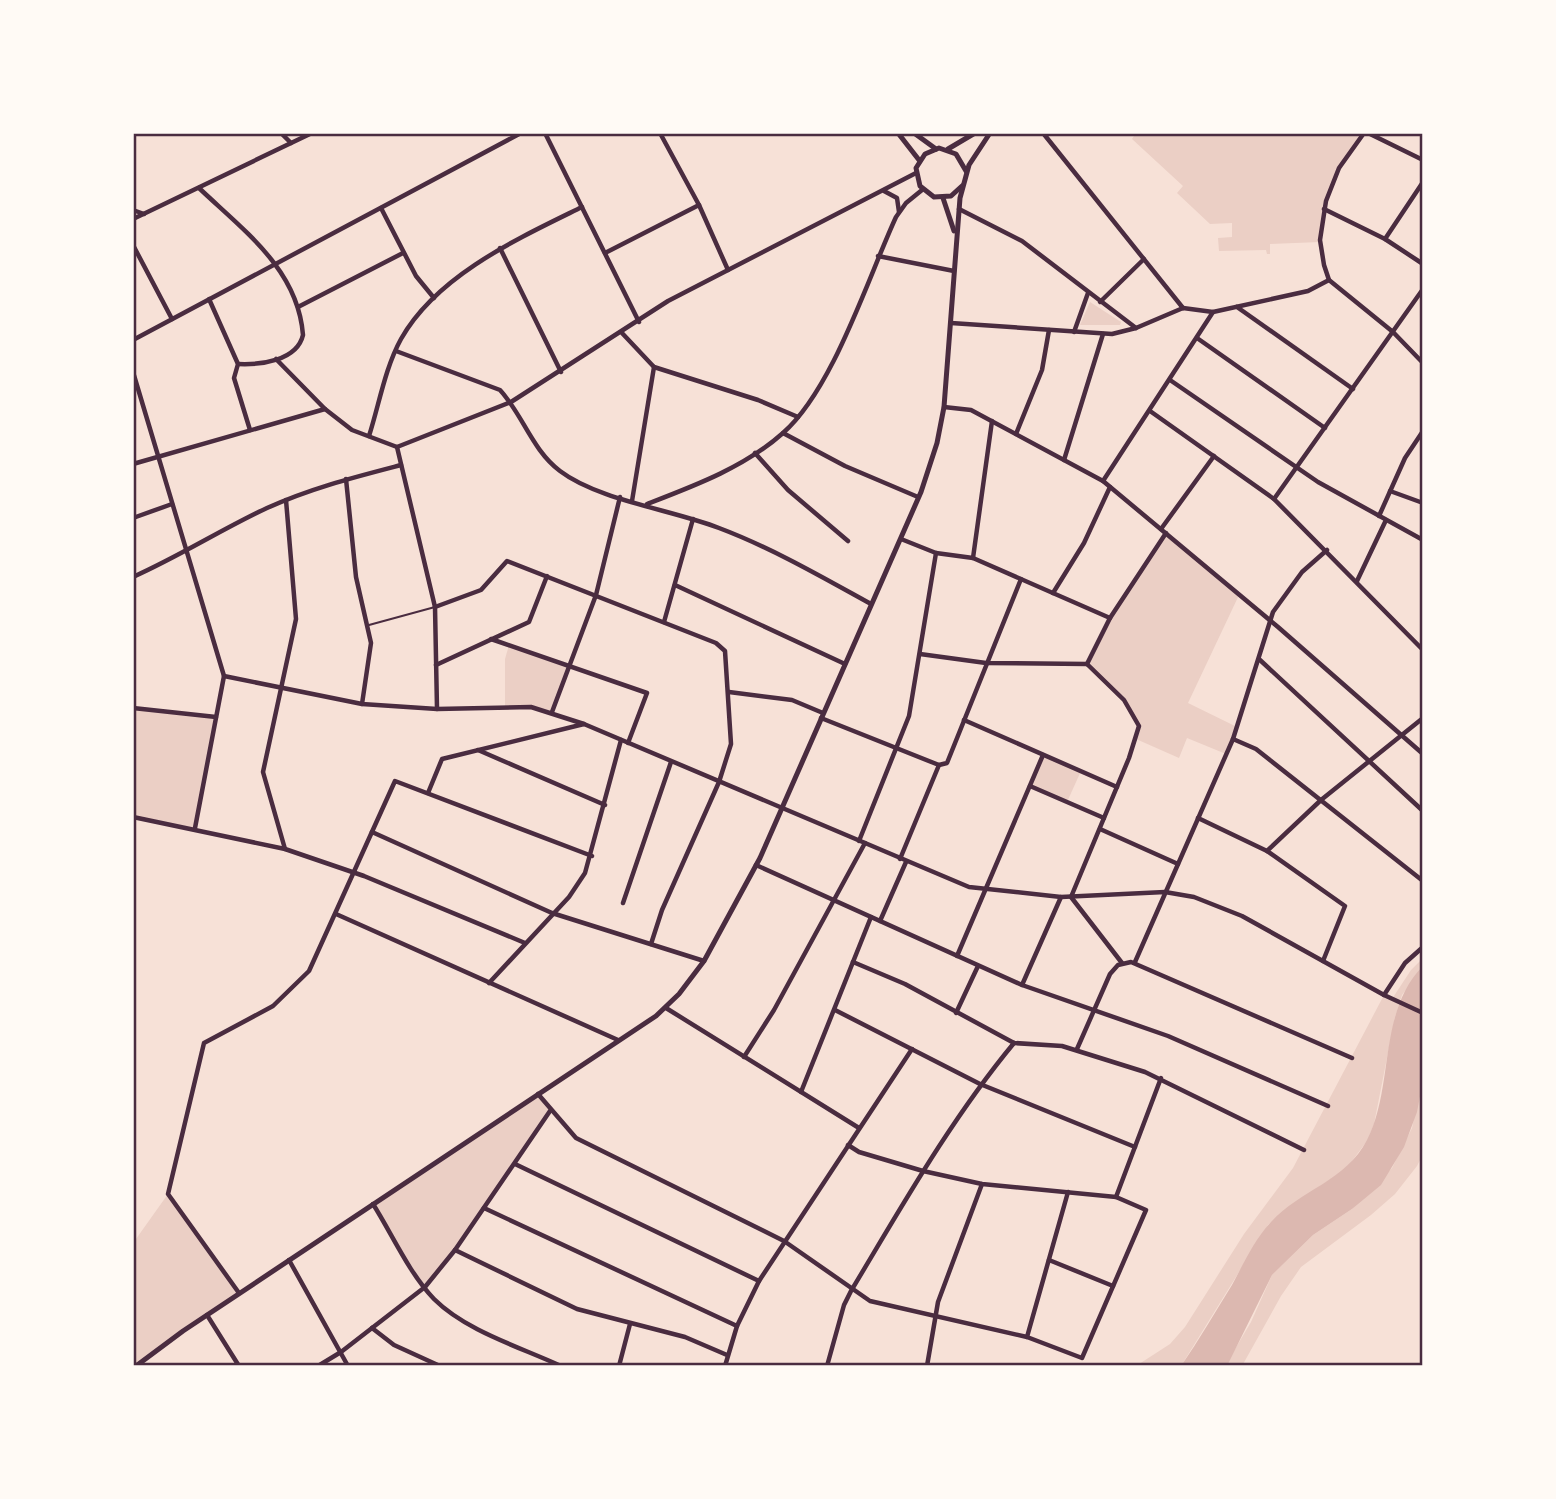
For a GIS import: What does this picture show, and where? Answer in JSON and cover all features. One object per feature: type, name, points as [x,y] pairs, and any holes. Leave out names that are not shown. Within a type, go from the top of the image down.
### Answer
[{"type":"street","points":[[281,133],[291,143]]},
{"type":"street","points":[[133,219],[312,133]]},
{"type":"street","points":[[133,340],[521,133]]},
{"type":"street","points":[[545,133],[639,321]]},
{"type":"street","points":[[660,133],[699,205],[728,270]]},
{"type":"street","points":[[898,133],[919,160]]},
{"type":"street","points":[[914,133],[936,149]]},
{"type":"street","points":[[963,184],[955,194],[943,198],[934,197],[922,190],[916,173],[919,160],[936,149],[948,149],[975,133]]},
{"type":"street","points":[[136,1366],[239,1293],[666,1008],[704,961],[756,865],[782,809],[901,539],[931,463],[944,407],[956,241],[963,184],[974,154],[990,133]]},
{"type":"street","points":[[1043,133],[1183,308]]},
{"type":"street","points":[[1423,160],[1366,133],[1339,168],[1324,209],[1320,240],[1329,280],[1393,332],[1423,363]]},
{"type":"street","points":[[948,149],[960,157],[966,174]]},
{"type":"street","points":[[276,359],[325,409],[352,430],[397,447],[511,402],[668,302],[916,173]]},
{"type":"street","points":[[1385,239],[1423,181]]},
{"type":"street","points":[[199,188],[277,263],[298,307],[302,341],[292,352],[276,359],[238,364]]},
{"type":"street","points":[[883,190],[897,198],[898,214]]},
{"type":"street","points":[[646,504],[690,488],[755,453],[783,433],[798,417],[825,376],[898,214],[922,190]]},
{"type":"street","points":[[943,198],[951,214],[956,241]]},
{"type":"street","points":[[605,253],[699,205]]},
{"type":"street","points":[[369,436],[396,351],[405,332],[434,298],[500,248],[582,207]]},
{"type":"street","points":[[381,208],[416,276],[434,298]]},
{"type":"street","points":[[959,209],[1022,241],[1136,328]]},
{"type":"street","points":[[1324,209],[1385,239],[1423,264]]},
{"type":"street","points":[[133,210],[144,214]]},
{"type":"street","points":[[133,245],[172,319]]},
{"type":"street","points":[[500,248],[561,372]]},
{"type":"street","points":[[298,307],[403,253]]},
{"type":"street","points":[[878,256],[954,271]]},
{"type":"street","points":[[1100,302],[1144,259]]},
{"type":"street","points":[[951,323],[1103,334],[1136,328],[1183,308],[1213,312],[1308,291],[1329,280]]},
{"type":"street","points":[[1275,499],[1423,289]]},
{"type":"street","points":[[1074,332],[1088,293]]},
{"type":"street","points":[[209,299],[238,364],[234,379],[250,430]]},
{"type":"street","points":[[1237,307],[1353,389]]},
{"type":"street","points":[[1103,481],[1213,312]]},
{"type":"street","points":[[1016,434],[1042,370],[1049,330]]},
{"type":"street","points":[[622,333],[654,367],[758,400],[798,417]]},
{"type":"street","points":[[1064,460],[1103,334]]},
{"type":"street","points":[[1197,338],[1325,428]]},
{"type":"street","points":[[396,351],[500,390],[511,402],[536,445],[553,466],[570,478],[620,497],[693,519],[784,557],[871,604]]},
{"type":"street","points":[[632,500],[654,367]]},
{"type":"street","points":[[133,372],[223,676],[195,828]]},
{"type":"street","points":[[1170,380],[1297,467],[1423,540]]},
{"type":"street","points":[[944,407],[971,410],[1110,486],[1423,754]]},
{"type":"street","points":[[133,464],[325,409]]},
{"type":"street","points":[[1150,411],[1275,499],[1423,650]]},
{"type":"street","points":[[973,558],[992,421]]},
{"type":"street","points":[[1379,516],[1405,458],[1423,431]]},
{"type":"street","points":[[783,433],[845,466],[918,497]]},
{"type":"street","points":[[397,447],[435,607],[437,709]]},
{"type":"street","points":[[755,453],[788,489],[848,541]]},
{"type":"street","points":[[1087,664],[1110,618],[1163,531],[1214,456]]},
{"type":"street","points":[[133,577],[187,553],[286,500],[346,479],[401,465]]},
{"type":"street","points":[[346,479],[356,577],[371,643],[362,704]]},
{"type":"street","points":[[1053,593],[1084,543],[1110,486]]},
{"type":"street","points":[[1390,491],[1423,503]]},
{"type":"street","points":[[552,712],[596,595],[620,497]]},
{"type":"street","points":[[285,849],[263,772],[283,689],[296,610],[286,500]]},
{"type":"street","points":[[133,518],[172,504]]},
{"type":"street","points":[[664,622],[693,519]]},
{"type":"street","points":[[1357,581],[1386,520]]},
{"type":"street","points":[[901,539],[936,553],[973,558],[1110,618]]},
{"type":"street","points":[[1135,962],[1233,739],[1273,612],[1302,572],[1326,550]]},
{"type":"street","points":[[744,1056],[774,1010],[835,901],[862,842],[909,716],[936,553]]},
{"type":"street","points":[[435,607],[481,590],[507,561],[664,622],[723,649],[726,656],[732,744],[719,782],[682,862],[651,944]]},
{"type":"street","points":[[436,665],[529,622],[547,576]]},
{"type":"street","points":[[729,692],[792,700],[896,748],[939,765],[947,762],[1021,579]]},
{"type":"street","points":[[675,585],[845,664]]},
{"type":"street","points":[[491,639],[571,664],[647,693],[628,743]]},
{"type":"street","points":[[920,654],[986,663],[1087,664],[1124,700],[1138,721],[1135,744],[1070,897]]},
{"type":"street","points":[[1259,660],[1423,811]]},
{"type":"street","points":[[223,676],[362,704],[437,709],[505,706],[552,712],[903,861],[985,891],[1060,897],[1166,892],[1195,897],[1215,904],[1398,1003],[1423,1013]]},
{"type":"street","points":[[133,708],[216,718]]},
{"type":"street","points":[[1267,851],[1321,800],[1423,718]]},
{"type":"street","points":[[964,720],[1117,787]]},
{"type":"street","points":[[428,793],[442,759],[584,724]]},
{"type":"street","points":[[1233,739],[1256,749],[1423,881]]},
{"type":"street","points":[[489,983],[578,886],[592,856],[621,740]]},
{"type":"street","points":[[478,750],[605,805]]},
{"type":"street","points":[[957,956],[1043,755]]},
{"type":"street","points":[[623,903],[671,762]]},
{"type":"street","points":[[880,921],[939,765]]},
{"type":"street","points":[[239,1293],[168,1195],[204,1042],[273,1006],[309,971],[395,781],[592,856]]},
{"type":"street","points":[[1030,786],[1104,818]]},
{"type":"street","points":[[133,817],[285,849],[354,872],[525,943]]},
{"type":"street","points":[[1198,818],[1267,851],[1345,906],[1323,961]]},
{"type":"street","points":[[1100,829],[1178,864]]},
{"type":"street","points":[[372,832],[552,913],[704,961]]},
{"type":"street","points":[[756,865],[1022,985],[1168,1036],[1328,1106]]},
{"type":"street","points":[[1022,985],[1060,897]]},
{"type":"street","points":[[1070,897],[1122,963]]},
{"type":"street","points":[[336,914],[618,1040]]},
{"type":"street","points":[[801,1092],[871,917]]},
{"type":"street","points":[[1384,995],[1405,963],[1423,947]]},
{"type":"street","points":[[853,962],[905,984],[1014,1043],[1077,1049],[1161,1078],[1304,1150]]},
{"type":"street","points":[[1077,1049],[1110,974],[1122,963],[1135,962],[1352,1058]]},
{"type":"street","points":[[956,1013],[978,965]]},
{"type":"street","points":[[666,1008],[859,1128]]},
{"type":"street","points":[[835,1010],[980,1084],[1135,1147]]},
{"type":"street","points":[[827,1366],[844,1305],[852,1291],[923,1171],[980,1084],[1014,1043]]},
{"type":"street","points":[[725,1366],[737,1326],[759,1281],[912,1049]]},
{"type":"street","points":[[1116,1197],[1161,1078]]},
{"type":"street","points":[[538,1094],[576,1138],[784,1241],[852,1291],[878,1304],[1027,1337],[1082,1357],[1146,1210],[1116,1197],[982,1184],[923,1171],[859,1152],[848,1145]]},
{"type":"street","points":[[318,1366],[341,1352],[425,1287],[455,1250],[550,1111]]},
{"type":"street","points":[[515,1164],[759,1281]]},
{"type":"street","points":[[927,1366],[936,1316],[982,1184]]},
{"type":"street","points":[[1027,1337],[1068,1192]]},
{"type":"street","points":[[373,1204],[425,1287],[453,1314],[561,1366]]},
{"type":"street","points":[[484,1208],[737,1326]]},
{"type":"street","points":[[455,1250],[577,1309],[685,1337],[727,1355]]},
{"type":"street","points":[[289,1260],[348,1366]]},
{"type":"street","points":[[1049,1260],[1113,1286]]},
{"type":"street","points":[[207,1315],[239,1366]]},
{"type":"street","points":[[619,1366],[630,1324]]},
{"type":"street","points":[[372,1328],[394,1345],[440,1366]]},
{"type":"lane","points":[[368,625],[435,607]]},
{"type":"shaded area","points":[[1136,133],[1364,133],[1334,184],[1320,242],[1270,244],[1270,254],[1267,254],[1266,250],[1219,251],[1218,238],[1232,237],[1232,223],[1210,224],[1177,193],[1183,186],[1132,139]]},
{"type":"shaded area","points":[[1090,302],[1121,322],[1120,325],[1080,325]]},
{"type":"shaded area","points":[[1166,533],[1239,595],[1188,703],[1237,727],[1226,754],[1187,738],[1179,758],[1136,739],[1134,717],[1129,707],[1087,664],[1110,618]]},
{"type":"shaded area","points":[[509,645],[571,664],[552,712],[505,706],[505,659]]},
{"type":"shaded area","points":[[133,708],[216,717],[195,828],[133,817]]},
{"type":"shaded area","points":[[1043,755],[1081,771],[1067,802],[1030,786]]},
{"type":"shaded area","points":[[1423,958],[1423,966],[1402,995],[1395,1017],[1374,1124],[1367,1141],[1346,1169],[1290,1206],[1268,1225],[1181,1366],[1136,1366],[1170,1344],[1185,1327],[1244,1234],[1293,1168],[1384,995],[1392,999],[1411,970]]},
{"type":"shaded area","points":[[1423,966],[1422,1086],[1417,1112],[1404,1147],[1381,1185],[1352,1209],[1313,1235],[1272,1275],[1228,1364],[1181,1366],[1265,1229],[1295,1201],[1347,1166],[1367,1140],[1376,1119],[1392,1027],[1399,1005]]},
{"type":"shaded area","points":[[1423,1076],[1423,1154],[1417,1166],[1395,1194],[1371,1215],[1301,1267],[1281,1296],[1242,1366],[1225,1366],[1251,1322],[1272,1275],[1313,1235],[1352,1209],[1392,1168],[1412,1128]]},
{"type":"shaded area","points":[[538,1094],[550,1111],[455,1250],[425,1287],[373,1204]]},
{"type":"shaded area","points":[[168,1194],[239,1293],[133,1366],[133,1238],[136,1239]]}]
